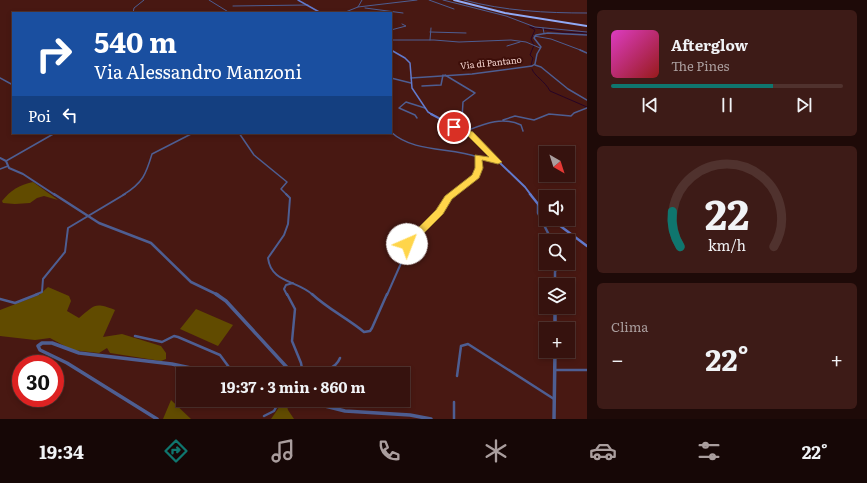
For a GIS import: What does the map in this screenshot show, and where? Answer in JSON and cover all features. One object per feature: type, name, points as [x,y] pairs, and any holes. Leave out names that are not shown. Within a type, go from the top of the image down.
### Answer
[{"type":"highway","points":[[454,0],[517,16],[587,26]]},
{"type":"highway","points":[[457,0],[506,12],[587,26]]},
{"type":"main road","points":[[298,0],[319,12]]},
{"type":"main road","points":[[392,51],[406,58],[410,63],[411,83],[413,90],[425,108],[435,117],[466,131],[525,187],[538,205]]},
{"type":"main road","points":[[560,226],[587,246]]},
{"type":"street","points":[[133,12],[134,8],[144,0]]},
{"type":"street","points":[[209,0],[228,12]]},
{"type":"street","points":[[358,7],[362,0]]},
{"type":"street","points":[[346,12],[358,7],[416,0]]},
{"type":"street","points":[[429,0],[454,9]]},
{"type":"street","points":[[443,0],[504,16],[529,25],[543,28],[587,32]]},
{"type":"street","points":[[464,0],[486,6],[550,13],[587,13]]},
{"type":"street","points":[[462,6],[466,4]]},
{"type":"street","points":[[233,6],[308,5]]},
{"type":"street","points":[[364,7],[368,9],[403,13]]},
{"type":"street","points":[[392,30],[406,26],[402,24]]},
{"type":"street","points":[[430,40],[431,28]]},
{"type":"street","points":[[543,28],[544,33]]},
{"type":"street","points":[[430,32],[466,33]]},
{"type":"street","points":[[534,36],[544,33],[587,35]]},
{"type":"street","points":[[534,36],[540,45],[540,48]]},
{"type":"street","points":[[534,36],[550,39],[587,53]]},
{"type":"street","points":[[392,40],[457,42],[509,40],[524,42],[540,48]]},
{"type":"street","points":[[506,46],[524,42]]},
{"type":"street","name":"Via di Pantano","points":[[411,78],[486,73],[535,65],[540,48]]},
{"type":"street","points":[[535,65],[541,67],[568,89],[587,100]]},
{"type":"street","points":[[422,86],[440,86],[444,75],[475,93],[463,102],[462,120],[466,131],[516,116],[534,120],[549,114],[571,116],[574,113],[587,108]]},
{"type":"street","points":[[0,78],[12,84]]},
{"type":"street","points":[[392,78],[411,83]]},
{"type":"street","points":[[417,118],[415,115],[400,107],[407,102],[425,108]]},
{"type":"street","points":[[503,120],[517,122],[522,126],[523,131]]},
{"type":"street","points":[[392,133],[401,140],[428,148],[468,153],[498,162]]},
{"type":"street","points":[[0,158],[6,160],[21,153],[33,143],[53,134]]},
{"type":"street","points":[[0,299],[15,302],[42,292],[43,279],[65,252],[68,229],[128,194],[148,173],[150,159],[153,153],[168,147],[190,134]]},
{"type":"street","points":[[240,134],[254,155],[287,182],[281,190],[290,198],[288,226],[283,238],[269,256],[267,262],[270,269],[274,274],[309,290],[325,306],[366,332],[370,331],[402,261],[406,245],[440,212],[448,198],[476,176],[479,168],[478,157]]},
{"type":"street","points":[[6,160],[10,169],[23,174],[88,217],[106,226],[152,243],[191,282],[217,294],[226,301],[287,367]]},
{"type":"street","points":[[0,169],[8,166]]},
{"type":"street","points":[[538,205],[538,213],[548,234]]},
{"type":"street","points":[[294,283],[288,284],[284,289],[296,310],[292,341],[301,367]]},
{"type":"street","points":[[135,336],[162,342],[174,336],[178,337],[220,355],[229,367]]},
{"type":"street","points":[[157,419],[67,363],[40,350],[38,346],[42,342],[48,341],[79,353],[186,367]]},
{"type":"street","points":[[457,376],[461,346],[468,344],[555,400]]},
{"type":"street","points":[[335,367],[338,365],[340,358]]},
{"type":"street","points":[[554,419],[555,358]]},
{"type":"street","points":[[555,370],[587,370]]},
{"type":"street","points":[[454,402],[454,419]]},
{"type":"street","points":[[264,416],[274,411],[276,407]]},
{"type":"street","points":[[333,407],[348,411],[405,414],[431,419]]},
{"type":"shaded area","points":[[33,182],[58,200],[44,196],[37,198],[30,203],[3,203],[2,201],[19,186]]},
{"type":"shaded area","points":[[48,287],[69,296],[71,301],[67,311],[79,318],[95,306],[103,306],[115,310],[103,337],[122,334],[161,346],[166,353],[166,359],[161,361],[110,353],[107,348],[99,353],[72,350],[50,338],[35,340],[0,336],[0,310],[39,295]]},
{"type":"shaded area","points":[[196,309],[233,325],[218,346],[180,329]]},
{"type":"shaded area","points":[[171,400],[176,405],[176,407],[178,407],[191,419],[163,419]]},
{"type":"shaded area","points":[[279,407],[287,407],[294,419],[271,419]]},
{"type":"waterway","points":[[531,65],[533,58],[530,55],[534,45],[531,39],[535,30],[530,27],[561,32],[587,33]]},
{"type":"waterway","points":[[532,69],[550,91],[587,107]]},
{"type":"tunnel","points":[[466,4],[470,3]]},
{"type":"route","points":[[407,244],[442,210],[445,201],[448,198],[476,176],[479,168],[478,157],[498,162],[470,134],[454,127]]}]
